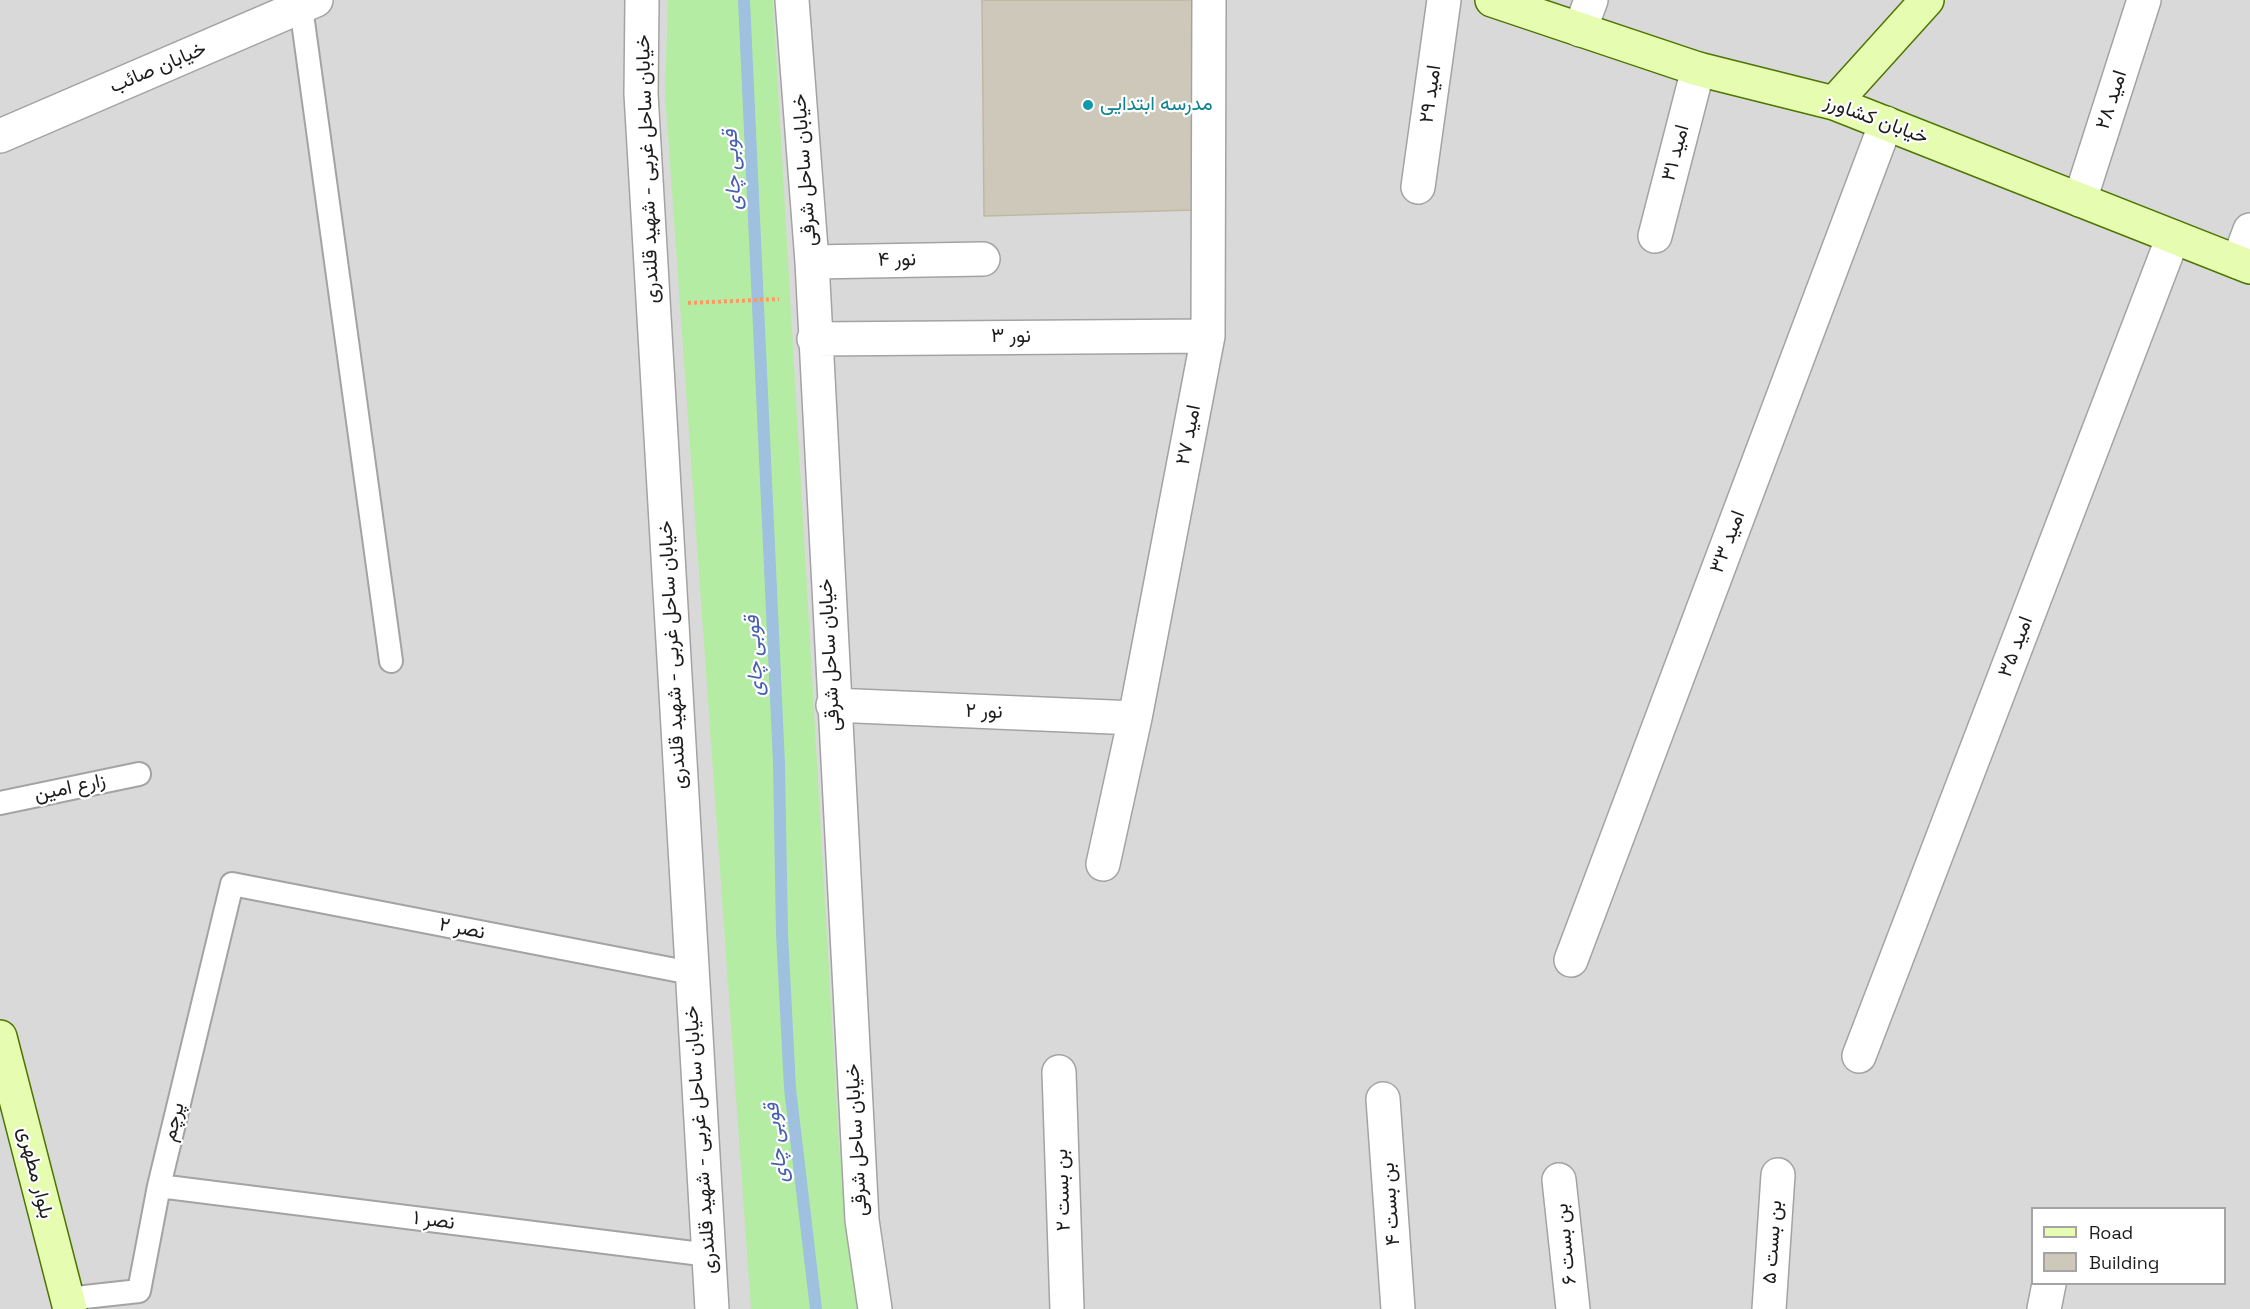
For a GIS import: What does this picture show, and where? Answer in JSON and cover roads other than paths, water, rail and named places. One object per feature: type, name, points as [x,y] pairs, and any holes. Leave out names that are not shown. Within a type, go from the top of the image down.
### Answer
[{"type":"main road","name":"خیابان کشاورز","points":[[1492,0],[1698,69],[1834,103],[2244,265]]},
{"type":"main road","points":[[1834,103],[1927,0]]},
{"type":"main road","name":"بلوار مطهری","points":[[0,1037],[69,1304]]},
{"type":"street","name":"خیابان ساحل غربی - شهید قلندری","points":[[642,0],[641,94],[712,1309]]},
{"type":"street","name":"خیابان ساحل شرقی","points":[[792,0],[812,261],[833,705],[862,1220],[875,1309]]},
{"type":"street","name":"امید ۲۷","points":[[1103,864],[1135,718],[1208,336],[1209,0]]},
{"type":"street","name":"امید ۲۹","points":[[1418,187],[1444,0]]},
{"type":"street","points":[[1580,30],[1591,0]]},
{"type":"street","name":"امید ۲۸","points":[[2080,200],[2144,0]]},
{"type":"street","name":"خیابان صائب","points":[[0,136],[306,2]]},
{"type":"street","name":"امید ۳۱","points":[[1655,236],[1698,69]]},
{"type":"street","name":"امید ۳۳","points":[[1570,960],[1886,123]]},
{"type":"street","points":[[2244,265],[2250,230]]},
{"type":"street","name":"امید ۳۵","points":[[1859,1056],[2174,237]]},
{"type":"street","name":"نور ۴","points":[[812,261],[983,259]]},
{"type":"street","name":"نور ۳","points":[[814,339],[1208,336]]},
{"type":"street","name":"نور ۲","points":[[833,705],[1135,718]]},
{"type":"street","name":"بن بست ۲","points":[[1059,1071],[1067,1309]]},
{"type":"street","name":"بن بست ۴","points":[[1383,1099],[1398,1309]]},
{"type":"street","name":"بن بست ۵","points":[[1769,1309],[1778,1175]]},
{"type":"street","name":"بن بست ۶","points":[[1559,1180],[1573,1309]]},
{"type":"street","points":[[2044,1309],[2049,1285]]},
{"type":"lane","points":[[306,2],[391,661]]},
{"type":"lane","name":"زارع امین","points":[[0,803],[139,774]]},
{"type":"lane","name":"نصر ۲","points":[[232,884],[691,973]]},
{"type":"lane","name":"پرچم","points":[[69,1304],[139,1292],[159,1186],[232,884]]},
{"type":"lane","name":"نصر ۱","points":[[159,1186],[709,1255]]},
{"type":"waterway","name":"قوبی چای","points":[[744,0],[779,764],[782,933],[790,1088],[816,1309]]},
{"type":"place","name":"مدرسه ابتدایی","points":[[1088,105]]}]
